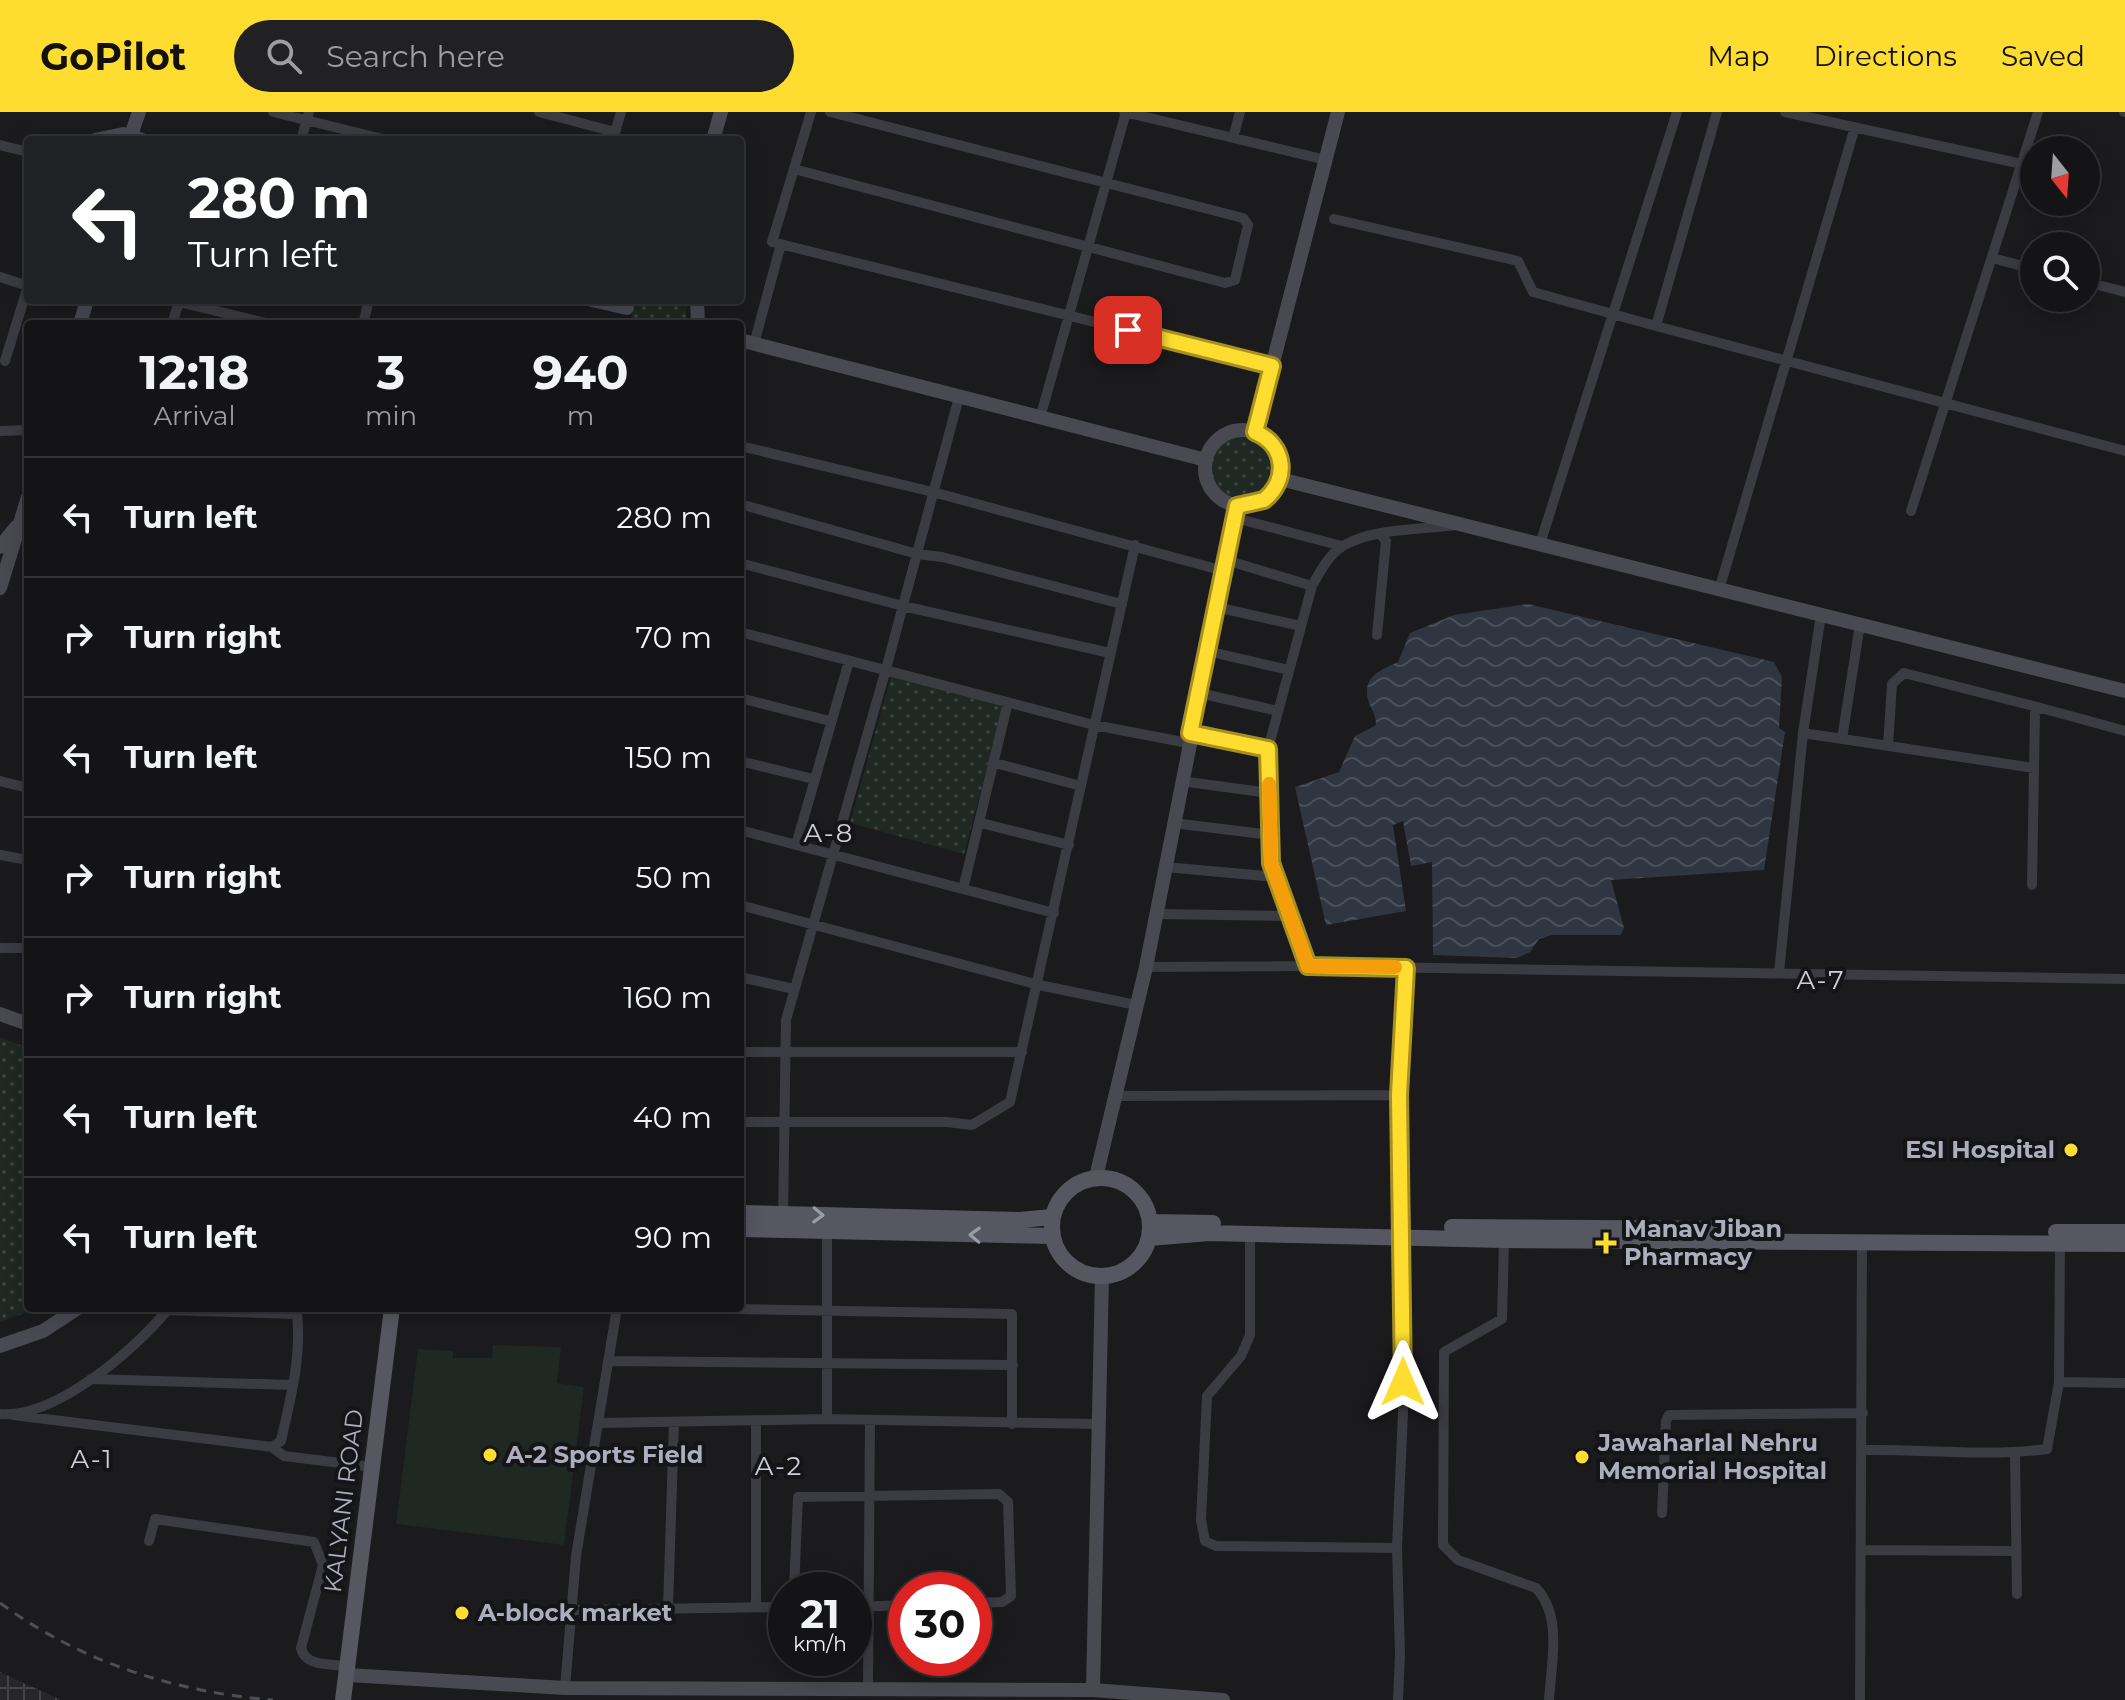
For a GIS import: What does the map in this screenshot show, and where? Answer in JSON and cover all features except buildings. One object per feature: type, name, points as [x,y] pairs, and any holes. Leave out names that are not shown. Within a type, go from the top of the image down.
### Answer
[{"type":"main road","points":[[1096,1177],[1126,1184],[1138,1194],[1150,1230],[1134,1264],[1119,1273],[1102,1276],[1089,1274],[1065,1261],[1053,1236],[1052,1217],[1066,1191],[1096,1177]]},
{"type":"main road","points":[[744,1214],[827,1231],[1053,1236]]},
{"type":"main road","points":[[744,1228],[784,1222],[1020,1220],[1052,1217]]},
{"type":"main road","points":[[1150,1230],[2060,1237],[2125,1244]]},
{"type":"main road","points":[[1150,1230],[1250,1234],[1403,1231],[1504,1240],[1862,1241],[2060,1237],[2125,1232]]},
{"type":"main road","name":"KALYANI ROAD","points":[[343,1700],[392,1312]]},
{"type":"street","points":[[137,136],[139,112]]},
{"type":"street","points":[[273,112],[308,116],[374,136]]},
{"type":"street","points":[[539,112],[614,136],[621,112]]},
{"type":"street","points":[[714,136],[721,112]]},
{"type":"street","points":[[811,112],[772,242],[1272,366]]},
{"type":"street","points":[[794,169],[1225,283],[1235,280],[1248,225],[1243,218],[830,112]]},
{"type":"street","points":[[1040,418],[1125,112],[1326,160]]},
{"type":"street","points":[[1233,138],[1240,112]]},
{"type":"street","points":[[1255,432],[1338,112]]},
{"type":"street","points":[[1540,544],[1677,112]]},
{"type":"street","points":[[1656,326],[1717,112]]},
{"type":"street","points":[[1785,112],[2020,164]]},
{"type":"street","points":[[2031,136],[2038,112]]},
{"type":"street","points":[[302,136],[308,116]]},
{"type":"street","points":[[1719,590],[1855,127]]},
{"type":"street","points":[[108,136],[129,136]]},
{"type":"street","points":[[0,145],[24,151]]},
{"type":"street","points":[[1911,511],[2020,170]]},
{"type":"street","points":[[1334,219],[1518,261],[1533,292],[2125,451]]},
{"type":"street","points":[[781,244],[744,345],[1206,460]]},
{"type":"street","points":[[1992,258],[2020,265]]},
{"type":"street","points":[[0,277],[24,285]]},
{"type":"street","points":[[2100,286],[2125,292]]},
{"type":"street","points":[[5,361],[24,299]]},
{"type":"street","points":[[187,304],[253,320]]},
{"type":"street","points":[[215,320],[218,312]]},
{"type":"street","points":[[784,1222],[783,1053],[786,1020],[886,669],[959,397]]},
{"type":"street","points":[[0,431],[24,430]]},
{"type":"street","points":[[1236,512],[1264,500],[1280,479],[1281,464],[1277,450],[1268,439],[1255,432],[1228,434],[1216,442],[1206,460],[1210,486],[1236,512],[1342,546]]},
{"type":"street","points":[[744,447],[1312,586]]},
{"type":"street","points":[[1280,479],[2125,691]]},
{"type":"street","points":[[744,505],[917,554],[942,557],[1122,604]]},
{"type":"street","points":[[0,547],[24,511]]},
{"type":"street","points":[[0,588],[24,512]]},
{"type":"street","points":[[1096,1177],[1146,967],[1236,512]]},
{"type":"street","points":[[1308,966],[1271,863],[1268,749],[1312,586],[1324,564],[1342,546],[1381,535],[1460,524]]},
{"type":"street","points":[[1377,635],[1386,541],[1381,535]]},
{"type":"street","points":[[744,1122],[947,1122],[972,1125],[1010,1102],[1039,985],[1135,545]]},
{"type":"street","points":[[744,564],[903,606],[1110,653]]},
{"type":"street","points":[[1216,607],[1301,626]]},
{"type":"street","points":[[1779,973],[1803,733],[1821,615]]},
{"type":"street","points":[[1842,739],[1860,624]]},
{"type":"street","points":[[744,633],[1094,725],[1268,749]]},
{"type":"street","points":[[1207,651],[1289,670]]},
{"type":"street","points":[[796,845],[849,661]]},
{"type":"street","points":[[1888,746],[1892,684],[1904,673],[2125,731]]},
{"type":"street","points":[[1199,693],[1278,711]]},
{"type":"street","points":[[744,699],[830,721]]},
{"type":"street","points":[[963,889],[1008,702]]},
{"type":"street","points":[[2032,885],[2035,711],[2041,708]]},
{"type":"street","points":[[1803,733],[2034,768]]},
{"type":"street","points":[[744,762],[813,779]]},
{"type":"street","points":[[995,763],[1081,786]]},
{"type":"street","points":[[0,781],[24,787]]},
{"type":"street","points":[[1181,781],[1269,793]]},
{"type":"street","points":[[981,823],[1069,845]]},
{"type":"street","points":[[1173,823],[1271,835]]},
{"type":"street","points":[[744,831],[1054,913]]},
{"type":"street","points":[[0,855],[24,859]]},
{"type":"street","points":[[1165,867],[1276,877]]},
{"type":"street","points":[[744,906],[1039,985],[1136,1005]]},
{"type":"street","points":[[1156,914],[1289,916]]},
{"type":"street","points":[[0,948],[24,948]]},
{"type":"street","points":[[1146,967],[1308,966],[2125,979]]},
{"type":"street","points":[[1398,1700],[1397,1548],[1403,1412],[1399,1095],[1406,968]]},
{"type":"street","points":[[744,978],[794,989]]},
{"type":"street","points":[[0,1014],[24,1023]]},
{"type":"street","points":[[744,1052],[1022,1052]]},
{"type":"street","points":[[1114,1096],[1399,1095]]},
{"type":"street","points":[[827,1231],[827,1419]]},
{"type":"street","points":[[1250,1234],[1250,1335],[1241,1356],[1207,1396],[1201,1520],[1205,1541],[1216,1546],[1397,1548]]},
{"type":"street","points":[[1864,1450],[2015,1453],[2047,1449],[2059,1382],[2060,1237]]},
{"type":"street","points":[[1504,1240],[1502,1319],[1444,1352],[1443,1545],[1458,1560],[1536,1588],[1544,1597],[1553,1622],[1549,1700]]},
{"type":"street","points":[[1860,1700],[1864,1450],[1862,1241]]},
{"type":"street","points":[[1093,1690],[1102,1276]]},
{"type":"street","points":[[744,1309],[1012,1314],[1012,1424]]},
{"type":"street","points":[[0,1346],[43,1331],[72,1312]]},
{"type":"street","points":[[13,1415],[39,1409],[90,1379],[131,1347],[165,1312]]},
{"type":"street","points":[[245,1312],[297,1314],[299,1332],[293,1385],[281,1441],[272,1447]]},
{"type":"street","points":[[565,1688],[576,1556],[616,1312]]},
{"type":"street","points":[[608,1361],[1013,1365]]},
{"type":"street","points":[[90,1379],[293,1385]]},
{"type":"street","points":[[2059,1382],[2125,1383]]},
{"type":"street","points":[[1662,1513],[1666,1421],[1669,1415],[1863,1413]]},
{"type":"street","points":[[0,1414],[272,1447],[284,1456],[373,1467]]},
{"type":"street","points":[[599,1423],[827,1419],[1098,1424]]},
{"type":"street","points":[[869,1572],[870,1420]]},
{"type":"street","points":[[756,1421],[756,1607]]},
{"type":"street","points":[[668,1608],[674,1422]]},
{"type":"street","points":[[2015,1453],[2017,1594]]},
{"type":"street","points":[[795,1572],[798,1497],[868,1493],[999,1494],[1008,1502],[1011,1596],[1002,1602],[992,1602]]},
{"type":"street","points":[[149,1541],[155,1519],[314,1542],[323,1565],[301,1648],[309,1661],[348,1671],[565,1688],[1093,1690],[1223,1700]]},
{"type":"street","points":[[1863,1550],[2016,1551]]},
{"type":"street","points":[[572,1610],[768,1607]]},
{"type":"street","points":[[868,1676],[868,1687]]},
{"type":"shaded area","points":[[634,304],[687,304],[686,320],[631,320]]},
{"type":"shaded area","points":[[1244,435],[1257,437],[1272,450],[1277,468],[1275,481],[1262,496],[1244,501],[1231,499],[1216,486],[1211,468],[1213,455],[1226,440]]},
{"type":"shaded area","points":[[891,676],[1004,705],[964,854],[850,823]]},
{"type":"shaded area","points":[[0,1037],[24,1046],[24,1312],[27,1312],[0,1322]]},
{"type":"shaded area","name":"A-2 Sports Field","points":[[493,1345],[561,1347],[557,1383],[584,1387],[564,1545],[396,1524],[418,1349],[453,1351],[453,1358],[492,1358]]},
{"type":"shaded area","points":[[0,1672],[61,1700],[0,1700]]},
{"type":"water","points":[[1528,604],[1774,662],[1782,677],[1779,728],[1785,732],[1764,870],[1611,880],[1624,928],[1621,935],[1552,935],[1539,939],[1530,952],[1517,958],[1433,955],[1432,862],[1411,866],[1403,821],[1393,825],[1406,911],[1326,925],[1295,787],[1339,772],[1355,736],[1376,725],[1368,700],[1368,685],[1374,675],[1398,662],[1410,633],[1454,615]]},
{"type":"railway","points":[[0,1603],[63,1642],[130,1671],[200,1690],[273,1700]]},
{"type":"slow traffic","points":[[1269,784],[1271,863],[1308,966],[1395,967]]},
{"type":"place","name":"ESI Hospital","points":[[2071,1150]]},
{"type":"place","name":"Manav Jiban Pharmacy","points":[[1606,1243]]},
{"type":"place","name":"A-2 Sports Field","points":[[490,1455]]},
{"type":"place","name":"Jawaharlal Nehru Memorial Hospital","points":[[1582,1457]]},
{"type":"place","name":"A-block market","points":[[462,1613]]},
{"type":"district","name":"A-8","points":[[829,833]]},
{"type":"district","name":"A-7","points":[[1821,980]]},
{"type":"district","name":"A-1","points":[[92,1459]]},
{"type":"district","name":"A-2","points":[[779,1466]]},
{"type":"route","points":[[1128,330],[1272,366],[1255,432],[1268,439],[1277,450],[1281,464],[1280,479],[1274,491],[1264,500],[1237,506],[1190,733],[1268,749],[1271,863],[1308,966],[1406,968],[1399,1095],[1403,1382]]}]
